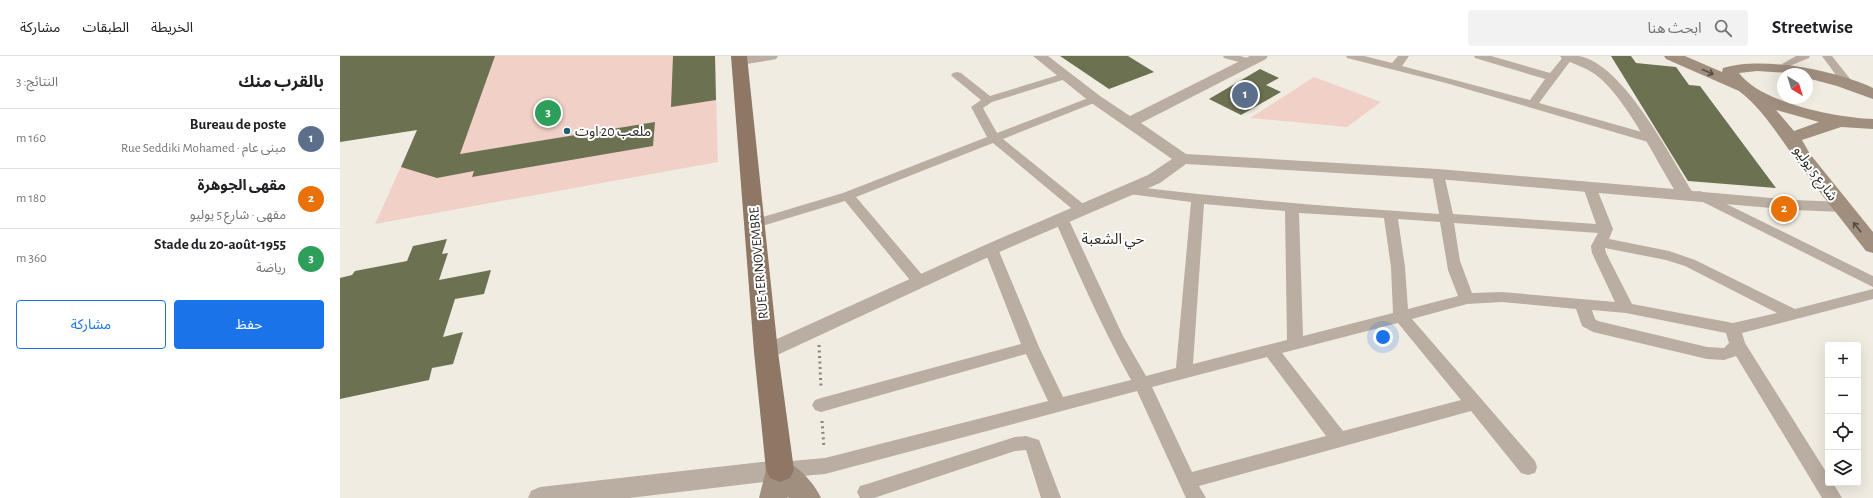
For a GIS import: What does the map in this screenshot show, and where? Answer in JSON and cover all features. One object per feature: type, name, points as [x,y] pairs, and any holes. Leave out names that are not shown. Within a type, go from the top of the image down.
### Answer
[{"type":"main road","points":[[1672,56],[1804,113],[1873,128]]},
{"type":"main road","points":[[1723,56],[1749,61],[1787,64],[1811,70],[1845,80],[1873,94]]},
{"type":"main road","name":"RUE 1ER NOVEMBRE","points":[[740,59],[766,352],[780,470],[773,498]]},
{"type":"main road","name":"شارع 5 يوليو","points":[[1749,61],[1732,66],[1729,71],[1732,78],[1748,90],[1791,138],[1803,157],[1873,246]]},
{"type":"main road","points":[[1846,123],[1873,124]]},
{"type":"main road","name":"شارع 5 يوليو","points":[[1791,138],[1846,123]]},
{"type":"main road","points":[[780,470],[806,498]]},
{"type":"street","points":[[740,59],[771,56]]},
{"type":"street","points":[[1040,56],[1095,99],[1182,159],[1290,164],[1438,174],[1795,205],[1842,207]]},
{"type":"street","points":[[1228,56],[1255,59]]},
{"type":"street","points":[[1351,56],[1652,139]]},
{"type":"street","points":[[1395,67],[1404,56]]},
{"type":"street","points":[[1479,56],[1552,77]]},
{"type":"street","points":[[1532,105],[1568,56],[1589,64],[1605,75],[1626,99],[1652,139],[1692,195],[1873,282]]},
{"type":"street","points":[[1787,64],[1805,56]]},
{"type":"street","points":[[1827,56],[1845,80]]},
{"type":"street","points":[[1130,122],[1255,59]]},
{"type":"street","points":[[957,75],[988,100]]},
{"type":"street","points":[[1065,76],[988,100],[977,107],[994,138],[1082,210]]},
{"type":"street","points":[[754,224],[848,196],[1095,99]]},
{"type":"street","points":[[766,352],[918,281],[1154,179],[1182,159]]},
{"type":"street","points":[[1438,174],[1447,220],[1453,266],[1459,285],[1467,298]]},
{"type":"street","points":[[1590,187],[1603,236],[1598,246],[1599,252],[1626,308]]},
{"type":"street","points":[[1129,190],[1198,199],[1292,208],[1390,214],[1603,236],[1690,263],[1794,315]]},
{"type":"street","points":[[848,196],[918,281]]},
{"type":"street","points":[[1184,373],[1198,199]]},
{"type":"street","points":[[1292,208],[1295,344]]},
{"type":"street","points":[[1390,214],[1398,267],[1401,316],[1528,467]]},
{"type":"street","points":[[1061,218],[1106,318],[1142,384],[1190,493],[1339,440],[1475,403]]},
{"type":"street","points":[[990,249],[1031,347],[1059,406]]},
{"type":"street","points":[[540,498],[825,466],[1467,298],[1502,297],[1626,308],[1735,336],[1794,315],[1873,294]]},
{"type":"street","points":[[1582,303],[1588,322],[1604,329],[1707,353],[1724,354],[1730,352],[1735,336]]},
{"type":"street","points":[[1735,336],[1830,497]]},
{"type":"street","points":[[821,405],[1031,347]]},
{"type":"street","points":[[1271,350],[1339,440]]},
{"type":"street","points":[[867,492],[1015,444],[1026,443],[1034,445],[1051,498]]},
{"type":"shaded area","name":"ملعب 20 اوت","points":[[451,56],[715,56],[718,162],[375,224]]},
{"type":"shaded area","points":[[1314,77],[1381,102],[1347,127],[1250,118]]},
{"type":"building","points":[[340,56],[495,56],[460,154],[655,122],[653,146],[472,177],[474,171],[437,178],[401,167],[417,130],[340,142]]},
{"type":"building","points":[[673,56],[715,56],[716,100],[671,107]]},
{"type":"building","points":[[1060,56],[1128,56],[1154,72],[1109,89]]},
{"type":"building","points":[[1611,56],[1631,56],[1636,63],[1676,67],[1689,85],[1700,86],[1776,188],[1688,181]]},
{"type":"building","points":[[1260,69],[1279,78],[1266,85],[1281,92],[1241,115],[1209,99]]},
{"type":"building","points":[[447,239],[442,254],[448,253],[439,280],[491,270],[484,294],[455,299],[443,337],[463,332],[453,364],[432,368],[429,380],[340,399],[340,278],[352,275],[355,271],[407,261],[413,246]]},
{"type":"place","name":"Bureau de poste","points":[[1245,95]]},
{"type":"place","name":"Stade du 20-août-1955","points":[[548,113]]},
{"type":"place","name":"ملعب 20 اوت","points":[[567,131]]},
{"type":"place","name":"مقهى الجوهرة","points":[[1784,209]]},
{"type":"district","name":"حي الشعبة","points":[[1113,239]]}]
